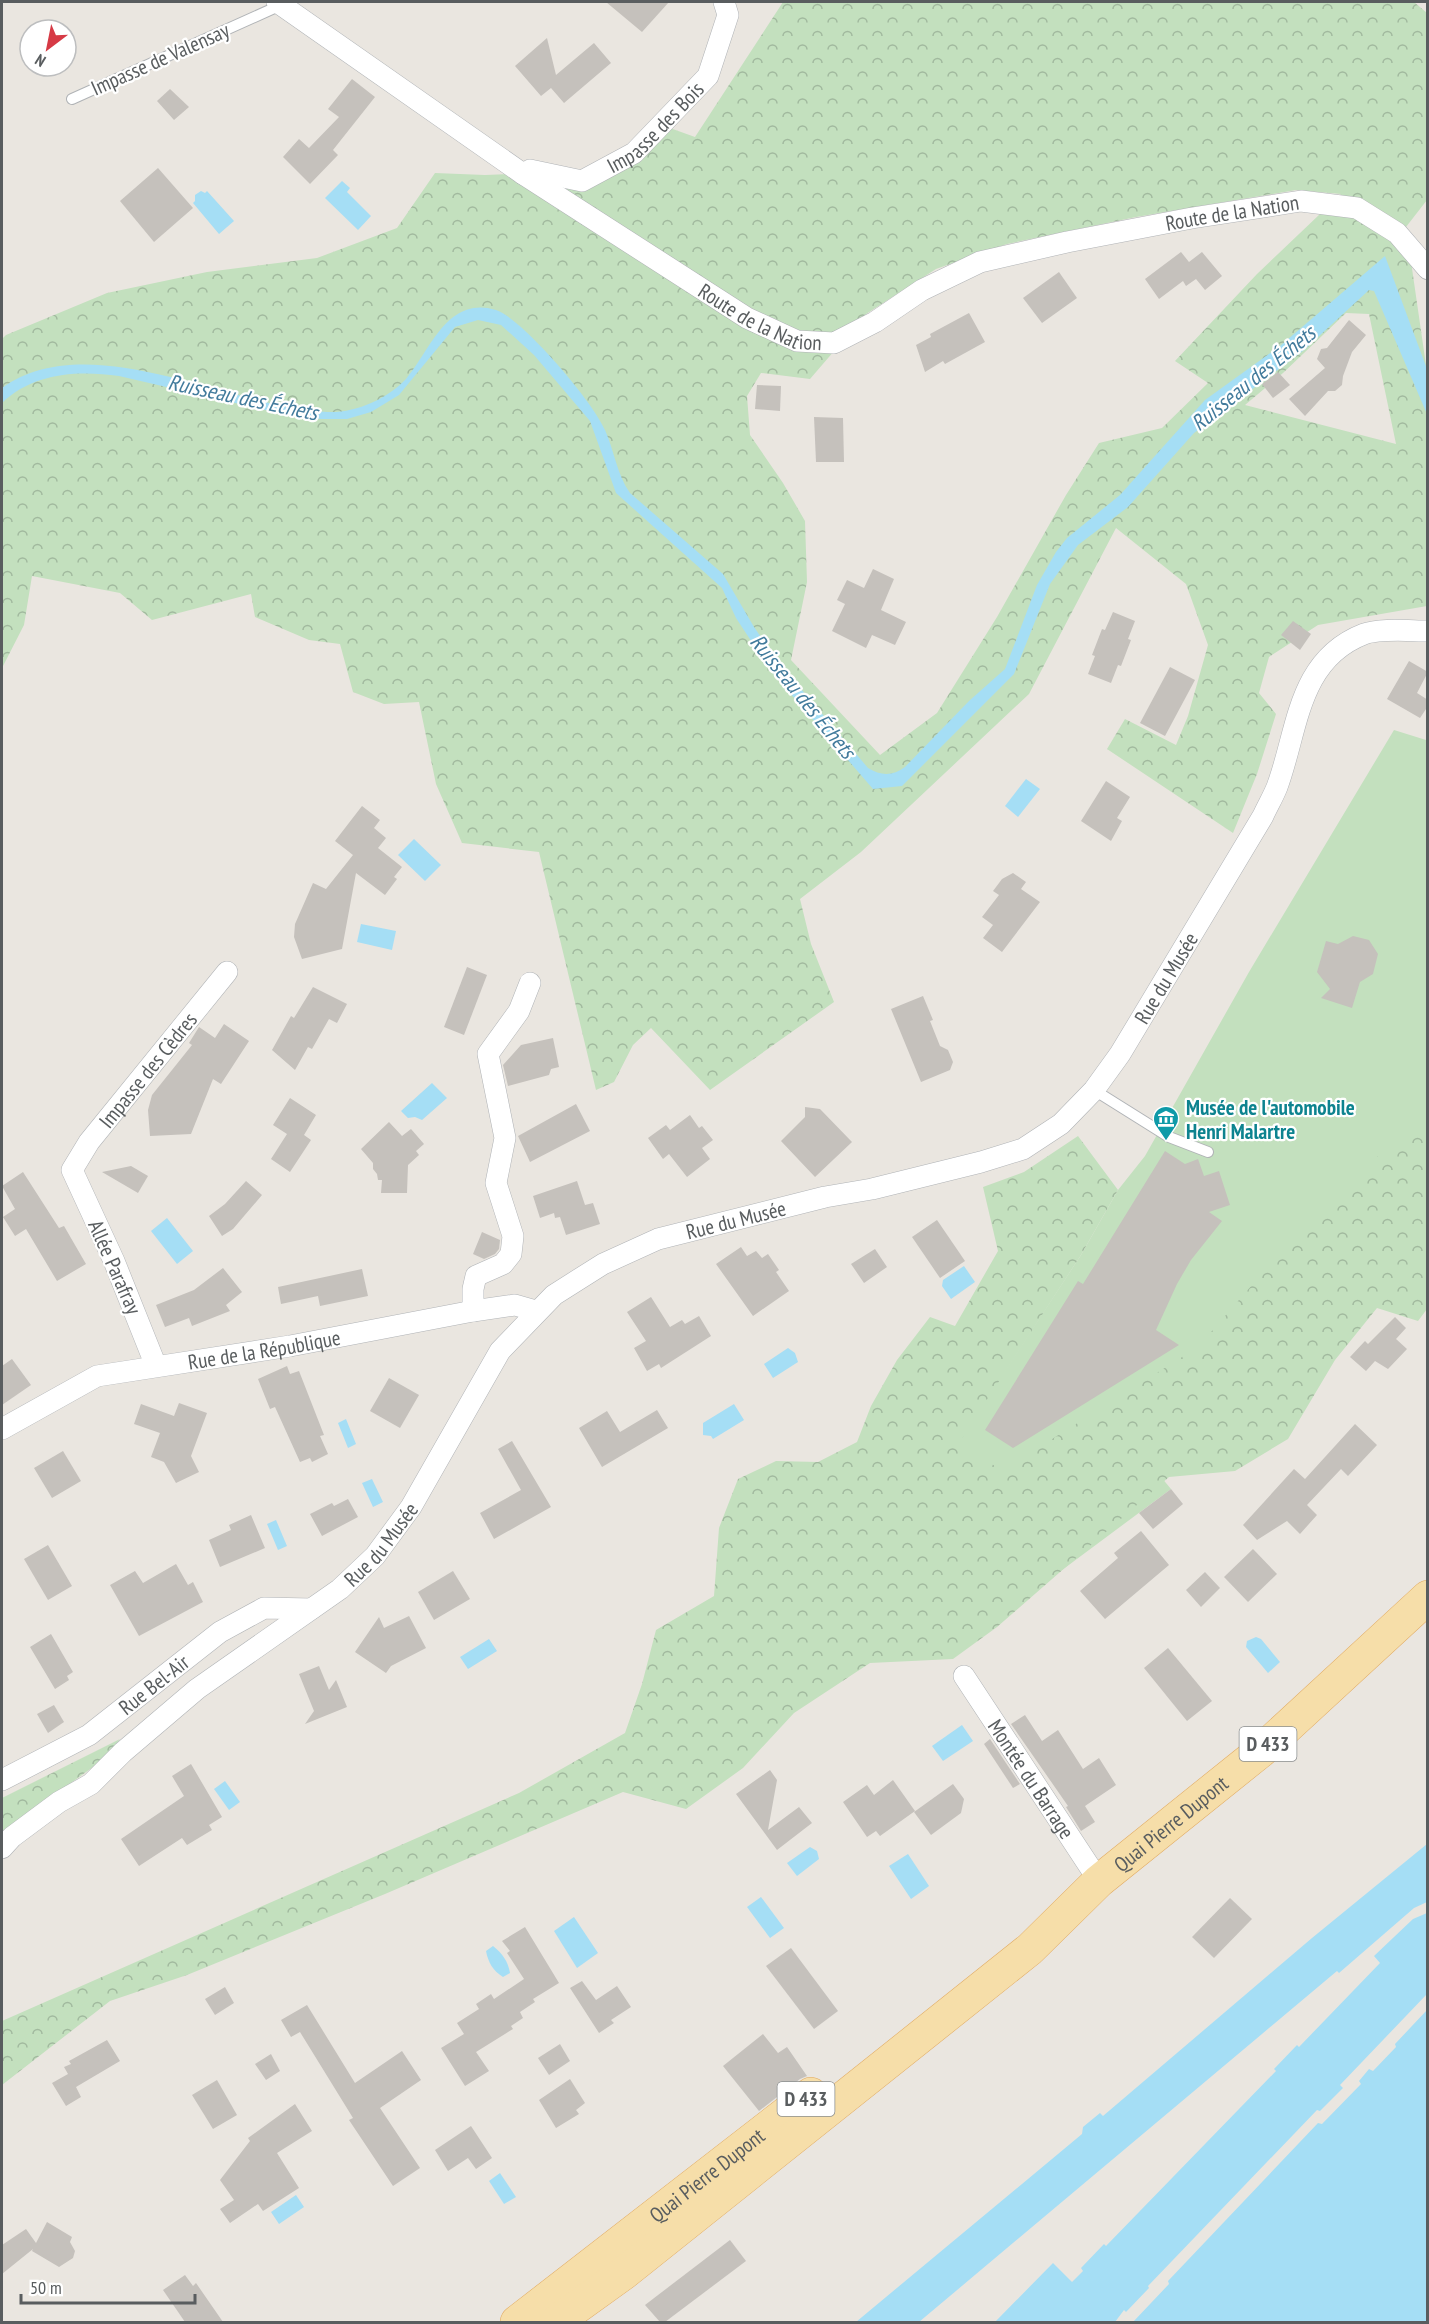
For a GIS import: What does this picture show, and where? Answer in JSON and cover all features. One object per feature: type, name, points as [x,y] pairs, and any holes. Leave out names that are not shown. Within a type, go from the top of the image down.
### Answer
[{"type":"main road","name":"Quai Pierre Dupont","points":[[556,2322],[624,2273],[1030,1949],[1099,1881],[1262,1750],[1428,1597]]},
{"type":"main road","name":"Quai Pierre Dupont","points":[[517,2322],[677,2201],[1016,1933],[1099,1881]]},
{"type":"street","name":"Impasse des Bois","points":[[523,174],[531,170],[582,181],[634,153],[708,76],[728,15],[724,2]]},
{"type":"street","name":"Route de la Nation","points":[[279,3],[523,174],[747,318],[797,341],[834,343],[875,322],[922,290],[980,262],[1067,242],[1192,218],[1301,201],[1357,208],[1397,234],[1428,269]]},
{"type":"street","name":"Rue du Musée","points":[[2,1848],[12,1837],[59,1802],[91,1784],[123,1752],[197,1689],[340,1589],[375,1556],[411,1507],[500,1351],[536,1311],[554,1295],[603,1264],[658,1239],[825,1197],[883,1186],[981,1162],[1023,1149],[1061,1124],[1094,1090],[1120,1054],[1263,816],[1277,787],[1308,683],[1338,647],[1365,633],[1402,630],[1428,631]]},
{"type":"street","name":"Impasse des Cèdres","points":[[72,1170],[89,1143],[227,972]]},
{"type":"street","points":[[473,1311],[473,1289],[476,1276],[503,1264],[511,1254],[513,1236],[496,1183],[505,1138],[488,1054],[519,1011],[530,983]]},
{"type":"street","name":"Allée Parafray","points":[[72,1170],[114,1261],[156,1366]]},
{"type":"street","name":"Rue de la République","points":[[2,1429],[96,1376],[290,1346],[473,1311],[515,1305],[536,1311]]},
{"type":"street","name":"Rue Bel-Air","points":[[2,1780],[89,1736],[220,1632],[264,1608],[311,1609]]},
{"type":"street","name":"Montée du Barrage","points":[[964,1676],[1099,1881]]},
{"type":"lane","name":"Impasse de Valensay","points":[[72,99],[279,3]]},
{"type":"lane","points":[[1094,1090],[1169,1137],[1208,1152]]},
{"type":"green space","points":[[783,2],[1414,2],[1427,13],[1427,200],[1406,227],[1427,372],[1427,606],[1318,625],[1269,657],[1259,693],[1276,714],[1257,774],[1233,833],[1107,749],[1125,719],[1176,745],[1188,716],[1208,645],[1186,584],[1116,528],[1029,694],[861,852],[800,899],[811,944],[834,1002],[710,1090],[651,1028],[633,1045],[614,1082],[596,1090],[539,852],[462,843],[436,784],[419,702],[384,704],[353,692],[340,644],[309,640],[255,617],[251,594],[152,620],[120,593],[32,576],[24,625],[2,668],[2,339],[6,335],[107,293],[207,272],[317,258],[397,228],[435,173],[485,175],[604,170],[656,123],[695,137]],"holes":[[[1296,190],[1341,194],[1257,274],[1175,361],[1208,383],[1162,428],[1099,443],[1066,495],[997,617],[937,713],[880,755],[791,660],[807,582],[805,521],[783,483],[750,435],[747,396],[761,373],[810,379],[866,314],[936,269],[1007,244],[1136,217]],[[1346,313],[1369,314],[1396,444],[1245,405],[1283,373]]]},
{"type":"green space","points":[[1394,730],[1426,740],[1427,738],[1427,1158],[1161,1477],[1171,1489],[1050,1579],[898,1517],[993,1389],[1081,1255],[1118,1190],[1145,1156],[1249,972]]},
{"type":"green space","points":[[1427,1122],[1427,1309],[1418,1321],[1377,1308],[1335,1360],[1288,1439],[1235,1471],[1169,1477],[997,1627],[953,1659],[870,1663],[794,1713],[743,1768],[686,1809],[623,1792],[385,1894],[187,1975],[110,2001],[2,2085],[2,2021],[519,1793],[625,1733],[642,1684],[656,1630],[714,1596],[719,1528],[738,1479],[776,1461],[818,1462],[857,1442],[871,1406],[897,1360],[930,1317],[955,1326],[998,1251],[983,1187],[1024,1172],[1078,1136],[1118,1190],[1081,1255],[957,1446],[1003,1470],[1198,1347],[1286,1246],[1380,1154]]},
{"type":"green space","points":[[120,1739],[104,1759],[2,1833],[2,1798]]},
{"type":"water","points":[[342,181],[350,188],[347,192],[371,216],[358,230],[325,198]]},
{"type":"water","points":[[201,191],[205,193],[207,191],[234,221],[219,234],[193,203],[195,195]]},
{"type":"water","name":"Ruisseau des Échets","points":[[1385,256],[1427,369],[1427,414],[1374,291],[1369,290],[1304,350],[1194,433],[1128,507],[1078,545],[1050,584],[1014,674],[902,786],[873,789],[771,671],[736,618],[722,588],[616,493],[590,421],[534,355],[501,325],[478,320],[455,327],[399,395],[371,412],[347,419],[287,415],[119,376],[87,373],[56,376],[27,385],[2,403],[2,388],[37,371],[76,365],[118,367],[161,375],[290,407],[339,412],[360,407],[390,393],[406,379],[432,341],[452,318],[465,311],[479,308],[496,310],[523,329],[557,363],[587,401],[605,430],[622,478],[630,493],[723,574],[754,627],[779,663],[868,768],[887,774],[905,767],[969,701],[1005,669],[1037,585],[1067,538],[1120,495],[1205,400],[1280,346]]},
{"type":"water","points":[[1026,779],[1040,789],[1018,817],[1005,806]]},
{"type":"water","points":[[414,839],[441,865],[425,881],[398,855]]},
{"type":"water","points":[[361,924],[396,931],[392,950],[357,942]]},
{"type":"water","points":[[432,1083],[447,1098],[422,1120],[415,1117],[408,1118],[401,1111]]},
{"type":"water","points":[[167,1218],[193,1251],[177,1264],[151,1231]]},
{"type":"water","points":[[964,1266],[975,1282],[951,1299],[942,1286],[943,1280]]},
{"type":"water","points":[[788,1348],[795,1353],[798,1362],[773,1378],[764,1364]]},
{"type":"water","points":[[734,1404],[744,1420],[713,1439],[711,1436],[703,1435],[703,1423]]},
{"type":"water","points":[[346,1419],[356,1444],[348,1448],[338,1423]]},
{"type":"water","points":[[372,1479],[383,1502],[373,1507],[362,1483]]},
{"type":"water","points":[[276,1520],[287,1546],[278,1550],[267,1524]]},
{"type":"water","points":[[1256,1637],[1261,1639],[1280,1662],[1268,1673],[1246,1647],[1247,1641]]},
{"type":"water","points":[[489,1639],[497,1651],[468,1669],[460,1657]]},
{"type":"water","points":[[962,1725],[973,1741],[943,1761],[932,1746]]},
{"type":"water","points":[[225,1781],[240,1802],[229,1810],[214,1789]]},
{"type":"water","points":[[1427,1844],[1427,1902],[1414,1908],[1339,1973],[1337,1971],[919,2322],[856,2322],[1082,2134],[1083,2127],[1100,2113],[1103,2116],[1312,1938]]},
{"type":"water","points":[[810,1847],[817,1851],[819,1859],[797,1876],[787,1863]]},
{"type":"water","points":[[908,1854],[929,1886],[911,1899],[889,1866]]},
{"type":"water","points":[[761,1897],[784,1928],[770,1938],[747,1907]]},
{"type":"water","points":[[1427,1913],[1427,1994],[1340,2085],[1343,2088],[1320,2111],[1317,2110],[1148,2286],[1149,2288],[1126,2312],[1124,2310],[1115,2322],[995,2322],[1053,2263],[1072,2282],[1083,2271],[1081,2268],[1104,2244],[1106,2246],[1276,2071],[1274,2069],[1297,2045],[1299,2047],[1380,1963],[1374,1956],[1413,1919]]},
{"type":"water","points":[[574,1917],[598,1953],[577,1968],[554,1931]]},
{"type":"water","points":[[493,1946],[504,1958],[509,1969],[510,1973],[503,1977],[488,1959],[486,1951]]},
{"type":"water","points":[[1427,2010],[1427,2322],[1133,2322],[1169,2284],[1168,2281],[1318,2123],[1322,2124],[1361,2084],[1359,2081],[1369,2069],[1373,2071],[1396,2047],[1395,2044]]},
{"type":"water","points":[[500,2173],[516,2197],[504,2204],[489,2181]]},
{"type":"water","points":[[296,2195],[304,2207],[279,2224],[271,2212]]},
{"type":"building","points":[[606,2],[669,2],[642,32]]},
{"type":"building","points":[[547,38],[556,75],[594,43],[611,63],[564,103],[551,88],[541,96],[515,66]]},
{"type":"building","points":[[352,79],[375,97],[333,150],[338,155],[310,184],[283,157],[299,139],[309,148],[339,117],[328,109]]},
{"type":"building","points":[[170,89],[189,107],[174,120],[157,101]]},
{"type":"building","points":[[158,168],[193,208],[154,242],[120,201]]},
{"type":"building","points":[[1181,252],[1189,262],[1202,252],[1222,276],[1205,290],[1196,279],[1186,286],[1183,281],[1159,299],[1145,279]]},
{"type":"building","points":[[1059,272],[1077,298],[1042,323],[1023,298]]},
{"type":"building","points":[[969,313],[985,342],[925,372],[916,345],[931,337],[930,334]]},
{"type":"building","points":[[1349,320],[1366,335],[1352,352],[1342,385],[1335,391],[1328,391],[1305,416],[1289,399],[1325,368],[1317,359],[1321,349],[1327,348]]},
{"type":"building","points":[[1278,372],[1290,385],[1273,398],[1262,384]]},
{"type":"building","points":[[757,385],[781,386],[780,411],[755,409]]},
{"type":"building","points":[[814,417],[843,418],[844,462],[816,462]]},
{"type":"building","points":[[873,569],[894,579],[881,610],[906,622],[895,645],[872,635],[866,648],[832,631],[845,604],[837,600],[847,580],[864,588]]},
{"type":"building","points":[[1113,612],[1135,621],[1128,639],[1131,640],[1121,666],[1118,665],[1111,683],[1088,674],[1095,656],[1092,655],[1102,629],[1105,630]]},
{"type":"building","points":[[1293,621],[1311,634],[1300,650],[1281,635]]},
{"type":"building","points":[[1409,661],[1428,672],[1417,693],[1428,700],[1428,706],[1420,718],[1387,699]]},
{"type":"building","points":[[1170,667],[1195,680],[1165,736],[1140,723]]},
{"type":"building","points":[[1106,781],[1130,797],[1117,818],[1122,821],[1111,841],[1081,821]]},
{"type":"building","points":[[362,806],[380,820],[374,828],[386,838],[378,848],[402,867],[394,877],[397,879],[385,895],[356,873],[342,949],[302,959],[294,937],[295,924],[313,883],[326,889],[353,855],[335,841]]},
{"type":"building","points":[[1013,873],[1026,882],[1021,889],[1040,902],[1002,952],[983,938],[993,925],[982,917],[999,895],[993,891],[1002,879]]},
{"type":"building","points":[[1353,936],[1369,940],[1378,954],[1373,974],[1360,982],[1352,1008],[1321,998],[1330,989],[1317,972],[1326,941],[1338,944]]},
{"type":"building","points":[[467,967],[487,975],[464,1035],[444,1027]]},
{"type":"building","points":[[313,987],[347,1004],[337,1023],[329,1019],[312,1049],[308,1047],[295,1070],[272,1050],[291,1016],[294,1018]]},
{"type":"building","points":[[923,996],[940,1046],[948,1050],[953,1062],[950,1070],[921,1082],[891,1009]]},
{"type":"building","points":[[224,1024],[249,1041],[221,1084],[213,1079],[191,1134],[150,1136],[148,1110],[152,1095],[192,1045],[189,1043],[199,1027],[215,1038]]},
{"type":"building","points":[[553,1038],[559,1067],[551,1069],[549,1075],[508,1086],[503,1065],[521,1045]]},
{"type":"building","points":[[290,1098],[316,1115],[304,1135],[311,1140],[290,1172],[271,1159],[287,1134],[273,1125]]},
{"type":"building","points":[[576,1104],[590,1131],[530,1162],[518,1136]]},
{"type":"building","points":[[805,1107],[820,1109],[852,1142],[815,1177],[781,1141],[805,1117]]},
{"type":"building","points":[[690,1115],[699,1128],[702,1126],[713,1140],[702,1148],[710,1159],[687,1177],[669,1154],[663,1159],[648,1138],[666,1125],[670,1130]]},
{"type":"building","points":[[389,1122],[402,1136],[411,1129],[424,1144],[416,1151],[419,1155],[408,1165],[407,1193],[381,1193],[382,1180],[378,1180],[373,1163],[361,1149]]},
{"type":"building","points":[[1165,1151],[1185,1164],[1198,1159],[1204,1176],[1219,1171],[1230,1205],[1209,1212],[1222,1221],[1191,1260],[1156,1330],[1179,1345],[1013,1448],[985,1430],[1078,1281],[1083,1284]]},
{"type":"building","points":[[131,1166],[148,1176],[138,1193],[102,1172]]},
{"type":"building","points":[[23,1172],[59,1228],[64,1226],[86,1264],[57,1281],[26,1229],[15,1236],[3,1217],[15,1209],[2,1186]]},
{"type":"building","points":[[246,1181],[262,1195],[233,1229],[222,1236],[209,1216],[225,1204]]},
{"type":"building","points":[[577,1181],[585,1205],[593,1203],[600,1224],[566,1235],[560,1217],[555,1218],[554,1213],[540,1218],[533,1196]]},
{"type":"building","points":[[937,1220],[965,1261],[940,1278],[912,1237]]},
{"type":"building","points":[[482,1232],[500,1240],[499,1249],[495,1254],[484,1259],[473,1254]]},
{"type":"building","points":[[741,1247],[747,1256],[756,1251],[762,1258],[768,1254],[779,1270],[776,1272],[789,1291],[753,1316],[716,1264]]},
{"type":"building","points":[[875,1249],[887,1267],[864,1283],[851,1264]]},
{"type":"building","points":[[223,1268],[242,1292],[226,1305],[230,1311],[192,1326],[189,1318],[165,1327],[156,1305],[194,1290]]},
{"type":"building","points":[[362,1269],[368,1296],[320,1306],[318,1296],[281,1304],[278,1287]]},
{"type":"building","points":[[651,1297],[670,1327],[682,1320],[685,1324],[699,1316],[711,1336],[661,1368],[659,1364],[647,1371],[634,1348],[646,1341],[627,1312]]},
{"type":"building","points":[[1395,1317],[1406,1328],[1396,1339],[1407,1349],[1388,1369],[1375,1361],[1366,1371],[1350,1357],[1365,1341],[1368,1344]]},
{"type":"building","points":[[12,1359],[31,1385],[2,1405],[2,1366]]},
{"type":"building","points":[[287,1366],[290,1374],[299,1371],[324,1435],[320,1436],[328,1454],[312,1462],[310,1458],[300,1462],[275,1407],[270,1409],[258,1379]]},
{"type":"building","points":[[389,1378],[419,1395],[400,1428],[370,1411]]},
{"type":"building","points":[[179,1403],[207,1413],[191,1456],[199,1472],[176,1483],[164,1462],[151,1457],[160,1433],[134,1424],[141,1404],[174,1416]]},
{"type":"building","points":[[657,1410],[668,1428],[602,1467],[579,1428],[607,1411],[620,1432]]},
{"type":"building","points":[[1355,1424],[1377,1445],[1348,1476],[1341,1469],[1307,1505],[1317,1515],[1300,1534],[1287,1521],[1257,1540],[1243,1525],[1294,1469],[1305,1479]]},
{"type":"building","points":[[512,1441],[551,1507],[494,1539],[480,1513],[521,1490],[498,1449]]},
{"type":"building","points":[[63,1451],[81,1481],[52,1498],[34,1468]]},
{"type":"building","points":[[1171,1489],[1183,1504],[1153,1529],[1139,1513]]},
{"type":"building","points":[[348,1499],[358,1517],[322,1536],[310,1514],[332,1503],[334,1506]]},
{"type":"building","points":[[251,1515],[265,1548],[220,1567],[209,1540],[231,1530],[229,1525]]},
{"type":"building","points":[[1141,1531],[1169,1565],[1105,1619],[1080,1591],[1118,1558],[1114,1553]]},
{"type":"building","points":[[48,1545],[72,1586],[48,1600],[24,1559]]},
{"type":"building","points":[[1253,1549],[1277,1574],[1248,1602],[1224,1577]]},
{"type":"building","points":[[176,1564],[188,1585],[193,1582],[203,1602],[139,1636],[110,1585],[135,1571],[143,1583]]},
{"type":"building","points":[[453,1571],[470,1599],[434,1620],[418,1592]]},
{"type":"building","points":[[1205,1572],[1220,1588],[1201,1607],[1186,1590]]},
{"type":"building","points":[[409,1616],[426,1648],[391,1666],[386,1673],[355,1652],[379,1617],[384,1628]]},
{"type":"building","points":[[51,1634],[73,1672],[67,1676],[69,1680],[55,1689],[30,1647]]},
{"type":"building","points":[[1168,1648],[1212,1701],[1187,1721],[1144,1668]]},
{"type":"building","points":[[319,1666],[329,1690],[336,1680],[347,1707],[305,1724],[314,1711],[299,1674]]},
{"type":"building","points":[[54,1705],[64,1722],[48,1733],[37,1714]]},
{"type":"building","points":[[1025,1715],[1042,1741],[1058,1730],[1083,1769],[1099,1758],[1116,1785],[1085,1806],[1095,1822],[1081,1831],[1066,1807],[1068,1806],[1011,1724]]},
{"type":"building","points":[[990,1739],[1020,1784],[1013,1788],[984,1744]]},
{"type":"building","points":[[191,1764],[222,1817],[209,1825],[212,1830],[187,1845],[182,1838],[139,1866],[121,1839],[184,1796],[172,1776]]},
{"type":"building","points":[[770,1770],[777,1780],[768,1830],[799,1807],[812,1823],[777,1850],[736,1794]]},
{"type":"building","points":[[893,1780],[915,1811],[880,1836],[876,1831],[867,1837],[843,1802],[867,1785],[874,1795]]},
{"type":"building","points":[[953,1784],[964,1799],[961,1813],[931,1835],[914,1812]]},
{"type":"building","points":[[1230,1898],[1252,1919],[1214,1958],[1192,1937]]},
{"type":"building","points":[[525,1927],[559,1983],[533,1999],[535,2002],[520,2012],[523,2018],[511,2026],[513,2029],[476,2052],[489,2071],[465,2086],[441,2048],[464,2034],[457,2023],[479,2009],[476,2004],[491,1994],[494,1999],[524,1979],[507,1953],[510,1951],[502,1941]]},
{"type":"building","points":[[791,1948],[838,2011],[814,2029],[766,1966]]},
{"type":"building","points":[[582,1981],[596,2000],[617,1986],[631,2007],[611,2020],[614,2023],[599,2033],[570,1988]]},
{"type":"building","points":[[225,1987],[234,2003],[215,2015],[205,1999]]},
{"type":"building","points":[[307,2005],[355,2083],[402,2051],[421,2080],[380,2108],[420,2168],[393,2186],[349,2120],[353,2118],[300,2032],[291,2037],[281,2020]]},
{"type":"building","points":[[763,2034],[778,2053],[787,2047],[807,2076],[759,2111],[723,2066]]},
{"type":"building","points":[[107,2040],[120,2061],[76,2087],[81,2097],[66,2106],[52,2083],[68,2074],[64,2067],[71,2064],[69,2061]]},
{"type":"building","points":[[560,2044],[570,2061],[549,2075],[538,2058]]},
{"type":"building","points":[[271,2054],[280,2071],[266,2080],[255,2064]]},
{"type":"building","points":[[570,2079],[585,2103],[576,2110],[579,2114],[556,2128],[539,2100]]},
{"type":"building","points":[[217,2080],[237,2115],[213,2129],[192,2095]]},
{"type":"building","points":[[295,2104],[312,2131],[277,2153],[299,2188],[263,2211],[258,2204],[230,2223],[220,2209],[234,2200],[220,2180],[250,2141],[248,2138]]},
{"type":"building","points":[[471,2126],[492,2158],[476,2169],[468,2158],[448,2171],[435,2150]]},
{"type":"building","points":[[47,2222],[72,2237],[70,2242],[75,2251],[73,2258],[59,2267],[32,2251],[33,2249],[2,2274],[2,2245],[26,2229],[36,2243]]},
{"type":"building","points":[[730,2240],[746,2261],[665,2322],[660,2322],[645,2305]]},
{"type":"building","points":[[185,2275],[193,2286],[196,2283],[223,2322],[185,2322],[163,2290]]},
{"type":"place","name":"Musée de l'automobile Henri Malartre","points":[[1166,1142]]}]
